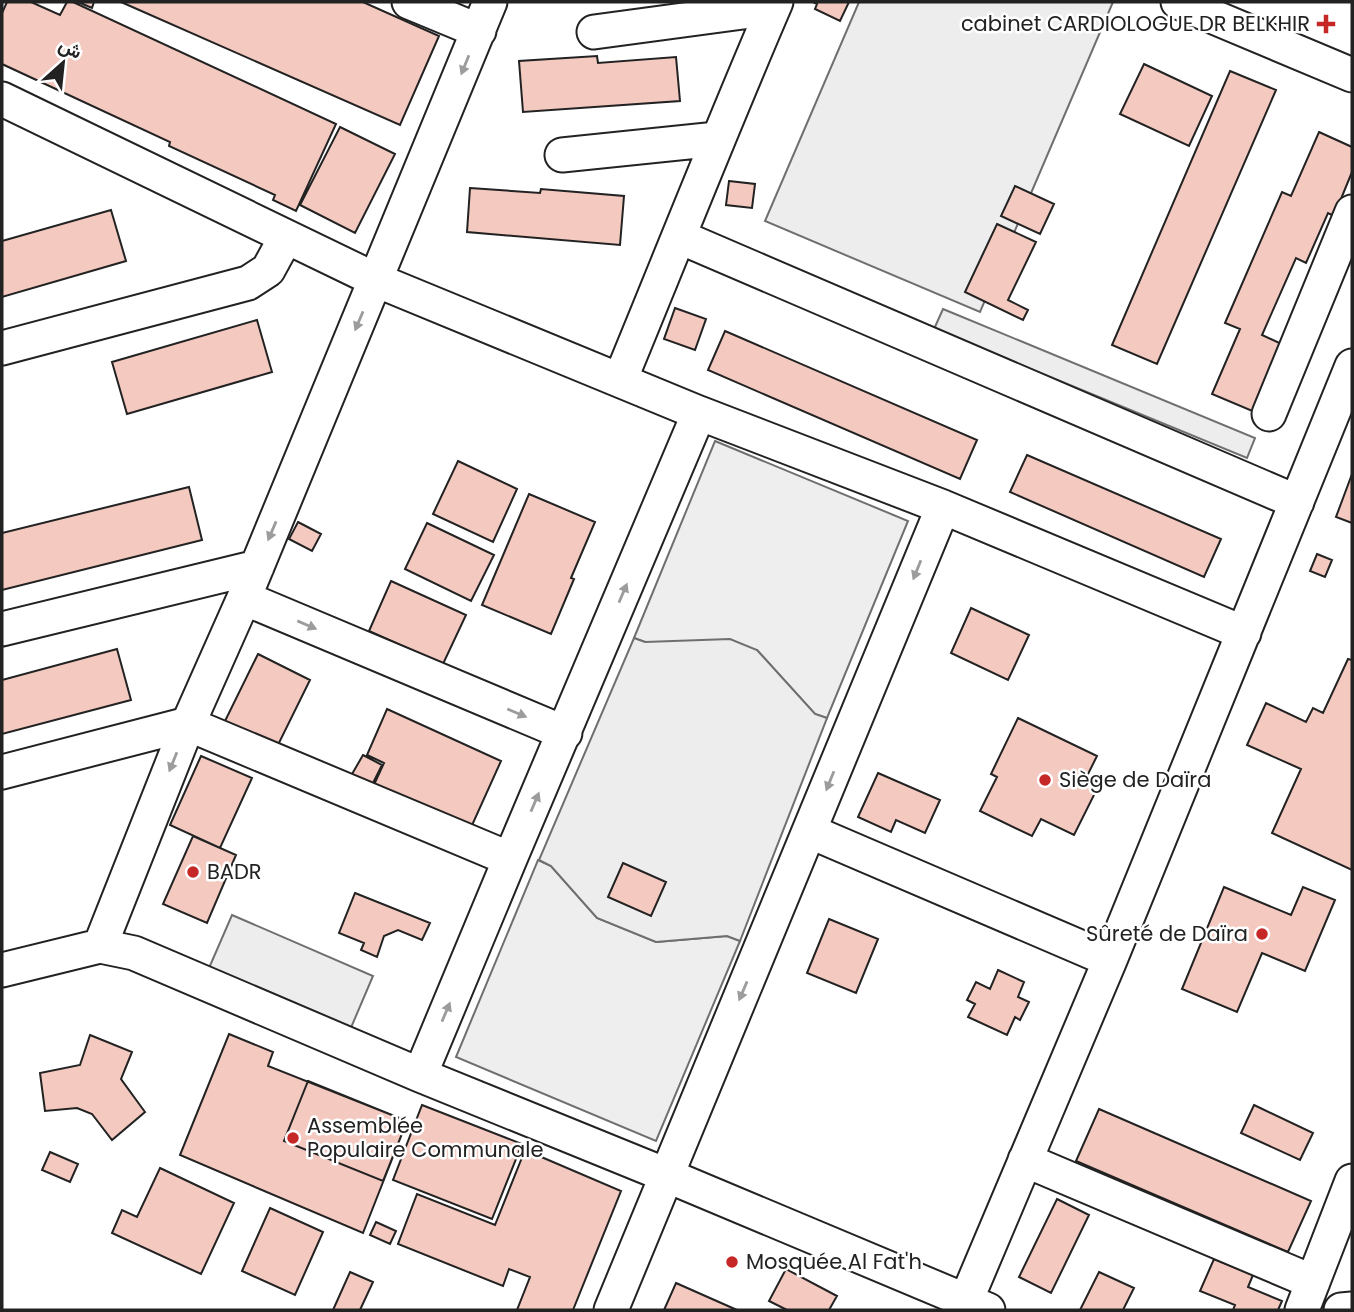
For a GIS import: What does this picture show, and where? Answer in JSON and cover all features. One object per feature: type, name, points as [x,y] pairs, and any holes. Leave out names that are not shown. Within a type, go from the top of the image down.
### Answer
[{"type":"street","points":[[100,946],[188,724],[244,598],[485,16],[409,2]]},
{"type":"street","points":[[1178,2],[1352,75]]},
{"type":"street","points":[[594,32],[774,5]]},
{"type":"street","points":[[620,380],[774,5]]},
{"type":"street","points":[[2,99],[376,280],[699,413],[943,507],[1244,633]]},
{"type":"street","points":[[562,155],[717,139]]},
{"type":"street","points":[[1269,414],[1349,230]]},
{"type":"street","points":[[2,348],[248,283],[268,270],[286,237]]},
{"type":"street","points":[[680,237],[1297,502]]},
{"type":"street","points":[[2,970],[100,946],[134,953],[420,1075],[666,1175],[972,1307],[1025,1160],[1110,960],[1352,366]]},
{"type":"street","points":[[420,1075],[699,413]]},
{"type":"street","points":[[611,1310],[943,507]]},
{"type":"street","points":[[2,629],[257,567]]},
{"type":"street","points":[[244,598],[565,733]]},
{"type":"street","points":[[2,772],[188,724],[510,859]]},
{"type":"street","points":[[810,831],[1110,960]]},
{"type":"street","points":[[1025,1160],[1308,1296],[1351,1186]]},
{"type":"street","points":[[1341,1310],[1352,1309]]},
{"type":"shaded area","points":[[859,2],[1113,2],[980,312],[765,221]]},
{"type":"shaded area","points":[[943,309],[1255,438],[1247,458],[934,329]]},
{"type":"shaded area","points":[[715,441],[908,521],[827,718],[815,714],[757,650],[645,642],[634,638]]},
{"type":"shaded area","points":[[634,638],[645,642],[730,639],[757,650],[815,714],[827,718],[740,941],[727,936],[656,942],[597,918],[551,866],[539,860]]},
{"type":"shaded area","points":[[538,860],[551,866],[597,918],[656,942],[727,936],[740,941],[656,1141],[456,1057]]},
{"type":"shaded area","points":[[232,915],[373,976],[350,1030],[209,968]]},
{"type":"building","points":[[7,2],[31,2],[60,15],[67,2],[73,2],[336,124],[296,211],[273,200],[275,195],[169,146],[170,142],[2,64],[2,13]]},
{"type":"building","points":[[78,2],[94,2],[92,8]]},
{"type":"building","points":[[121,2],[363,2],[439,36],[400,125]]},
{"type":"building","points":[[813,2],[849,2],[840,21],[815,9],[817,4]]},
{"type":"building","points":[[597,56],[598,63],[676,57],[680,101],[523,112],[519,61]]},
{"type":"building","points":[[1144,64],[1212,96],[1189,146],[1120,114]]},
{"type":"building","points":[[1230,71],[1276,90],[1157,364],[1112,345]]},
{"type":"building","points":[[340,127],[395,154],[355,233],[300,205]]},
{"type":"building","points":[[1319,132],[1352,147],[1352,172],[1334,216],[1328,213],[1306,263],[1296,258],[1262,335],[1286,346],[1257,413],[1212,394],[1240,329],[1225,323],[1282,192],[1291,196]]},
{"type":"building","points":[[729,181],[755,184],[752,208],[726,205]]},
{"type":"building","points":[[1015,186],[1054,204],[1040,234],[1001,216]]},
{"type":"building","points":[[470,188],[540,193],[541,189],[624,196],[620,245],[467,232]]},
{"type":"building","points":[[111,210],[126,261],[2,297],[2,241]]},
{"type":"building","points":[[997,224],[1036,242],[1008,300],[1028,310],[1023,320],[965,292]]},
{"type":"building","points":[[675,308],[706,319],[695,350],[664,339]]},
{"type":"building","points":[[257,320],[272,372],[127,414],[112,362]]},
{"type":"building","points":[[725,331],[977,440],[960,479],[708,370]]},
{"type":"building","points":[[1027,455],[1221,539],[1204,577],[1010,492]]},
{"type":"building","points":[[458,461],[517,489],[493,542],[433,514]]},
{"type":"building","points":[[1352,474],[1352,523],[1336,517]]},
{"type":"building","points":[[189,487],[202,540],[2,590],[2,533]]},
{"type":"building","points":[[529,494],[595,522],[551,634],[482,605]]},
{"type":"building","points":[[298,522],[321,534],[312,551],[289,539]]},
{"type":"building","points":[[427,523],[494,555],[471,601],[405,569]]},
{"type":"building","points":[[1317,554],[1332,560],[1325,577],[1310,571]]},
{"type":"building","points":[[391,581],[466,615],[443,664],[369,631]]},
{"type":"building","points":[[971,608],[1029,635],[1008,680],[951,653]]},
{"type":"building","points":[[117,649],[131,700],[2,734],[2,680]]},
{"type":"building","points":[[258,654],[310,680],[276,749],[224,723]]},
{"type":"building","points":[[1348,659],[1352,660],[1352,870],[1272,833],[1301,769],[1247,745],[1266,703],[1306,722],[1313,708],[1323,713]]},
{"type":"building","points":[[387,709],[501,761],[469,832],[372,789],[384,763],[367,755]]},
{"type":"building","name":"Siège de Daïra","points":[[1018,718],[1097,756],[1087,776],[1100,783],[1074,835],[1041,819],[1032,836],[980,811],[997,777],[991,774]]},
{"type":"building","points":[[363,755],[382,765],[369,791],[348,781]]},
{"type":"building","points":[[201,756],[252,778],[220,848],[170,825]]},
{"type":"building","points":[[878,773],[940,800],[925,833],[896,820],[891,832],[858,817]]},
{"type":"building","points":[[193,836],[236,855],[207,923],[163,904]]},
{"type":"building","points":[[623,863],[666,882],[651,916],[608,897]]},
{"type":"building","name":"Sûreté de Daïra","points":[[1224,887],[1291,915],[1303,887],[1335,900],[1305,971],[1262,953],[1237,1012],[1182,989]]},
{"type":"building","points":[[355,893],[430,923],[422,940],[398,930],[384,936],[377,957],[361,950],[364,943],[339,933]]},
{"type":"building","points":[[829,919],[878,939],[856,993],[807,973]]},
{"type":"building","points":[[998,970],[1024,982],[1018,997],[1029,1002],[1020,1020],[1015,1017],[1007,1035],[968,1017],[975,1004],[967,1000],[976,982],[990,989]]},
{"type":"building","name":"Assemblée Populaire Communale","points":[[229,1034],[273,1052],[268,1066],[407,1121],[363,1233],[180,1155]]},
{"type":"building","points":[[90,1035],[132,1052],[121,1079],[145,1112],[112,1140],[92,1114],[77,1108],[45,1111],[40,1073],[80,1065]]},
{"type":"building","points":[[308,1081],[407,1121],[383,1181],[284,1141]]},
{"type":"building","points":[[422,1105],[522,1144],[492,1219],[393,1180]]},
{"type":"building","points":[[1254,1105],[1313,1133],[1300,1160],[1241,1133]]},
{"type":"building","points":[[1099,1109],[1311,1201],[1288,1252],[1076,1161]]},
{"type":"building","points":[[525,1150],[621,1191],[573,1310],[517,1310],[530,1277],[509,1269],[503,1286],[398,1244],[417,1194],[495,1225]]},
{"type":"building","points":[[50,1152],[78,1164],[70,1182],[42,1170]]},
{"type":"building","points":[[160,1168],[234,1203],[201,1274],[112,1233],[122,1210],[137,1217]]},
{"type":"building","points":[[1057,1199],[1089,1215],[1051,1293],[1019,1277]]},
{"type":"building","points":[[270,1208],[323,1232],[295,1295],[242,1271]]},
{"type":"building","points":[[376,1222],[396,1231],[390,1244],[370,1235]]},
{"type":"building","points":[[1214,1259],[1253,1275],[1248,1287],[1282,1301],[1278,1310],[1233,1310],[1235,1305],[1200,1291]]},
{"type":"building","points":[[786,1269],[837,1296],[829,1310],[787,1310],[769,1301]]},
{"type":"building","points":[[350,1272],[373,1282],[360,1310],[333,1310]]},
{"type":"building","points":[[1099,1272],[1134,1288],[1123,1310],[1080,1310]]},
{"type":"building","points":[[676,1283],[737,1310],[664,1310]]},
{"type":"place","name":"cabinet CARDIOLOGUE DR BELKHIR","points":[[1326,24]]},
{"type":"place","name":"Siège de Daïra","points":[[1045,780]]},
{"type":"place","name":"BADR","points":[[193,872]]},
{"type":"place","name":"Sûreté de Daïra","points":[[1262,934]]},
{"type":"place","name":"Assemblée Populaire Communale","points":[[293,1138]]},
{"type":"place","name":"Mosquée Al Fat'h","points":[[732,1262]]}]
